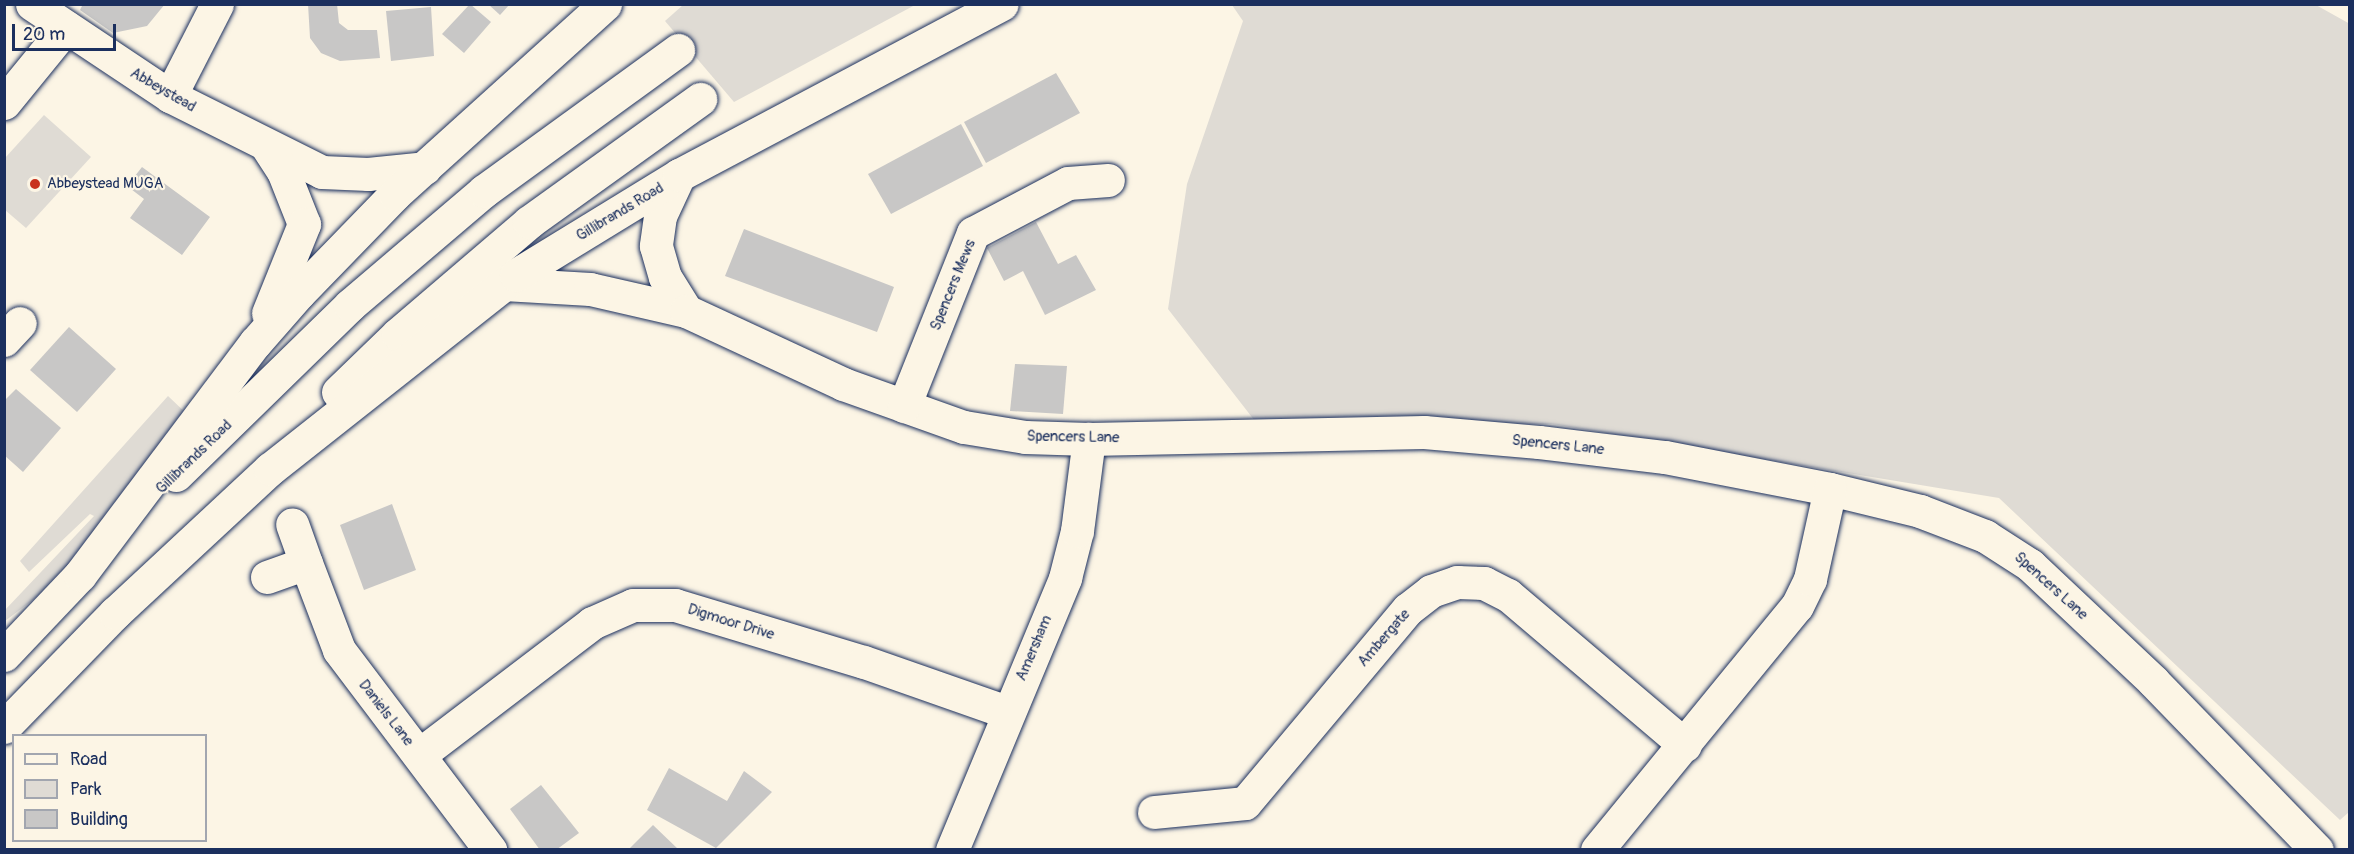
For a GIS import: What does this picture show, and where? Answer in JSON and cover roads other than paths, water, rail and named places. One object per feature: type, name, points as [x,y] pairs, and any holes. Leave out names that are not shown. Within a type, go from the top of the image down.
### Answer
[{"type":"street","name":"Abbeystead","points":[[32,4],[170,96],[322,172],[368,174],[425,168]]},
{"type":"street","points":[[170,96],[216,4]]},
{"type":"street","name":"Gillibrands Road","points":[[12,646],[80,575],[255,343],[425,168],[605,4]]},
{"type":"street","name":"Gillibrands Road","points":[[4,728],[115,613],[270,469],[504,284],[679,175],[1002,4]]},
{"type":"street","points":[[4,103],[66,27]]},
{"type":"street","name":"Gillibrands Road","points":[[101,547],[350,305],[484,191],[678,50]]},
{"type":"street","name":"Gillibrands Road","points":[[270,469],[329,401],[415,319],[529,222],[700,99]]},
{"type":"street","name":"Abbeystead","points":[[255,343],[304,224],[283,171],[266,145]]},
{"type":"street","points":[[679,175],[660,216],[657,246],[665,278],[686,311]]},
{"type":"street","name":"Spencers Mews","points":[[904,406],[973,233],[1068,183],[1108,180]]},
{"type":"street","name":"Spencers Lane","points":[[504,284],[590,289],[686,311],[843,384],[964,428],[1025,436],[1089,439],[1424,432],[1665,457],[1830,489],[1920,511],[2011,549],[2154,682],[2317,849]]},
{"type":"street","name":"Amersham","points":[[952,849],[1007,712],[1065,578],[1077,531],[1089,439]]},
{"type":"street","points":[[1597,849],[1685,745],[1797,606],[1810,579],[1830,489]]},
{"type":"street","name":"Daniels Lane","points":[[292,524],[339,650],[490,849]]},
{"type":"street","points":[[267,577],[306,563]]},
{"type":"street","name":"Ambergate","points":[[1154,812],[1245,803],[1408,609],[1431,591],[1457,582],[1484,583],[1508,596],[1685,745]]},
{"type":"street","name":"Digmoor Drive","points":[[419,755],[592,623],[633,605],[675,605],[864,662],[1007,712]]},
{"type":"place","name":"Abbeystead MUGA","points":[[35,184]]}]
